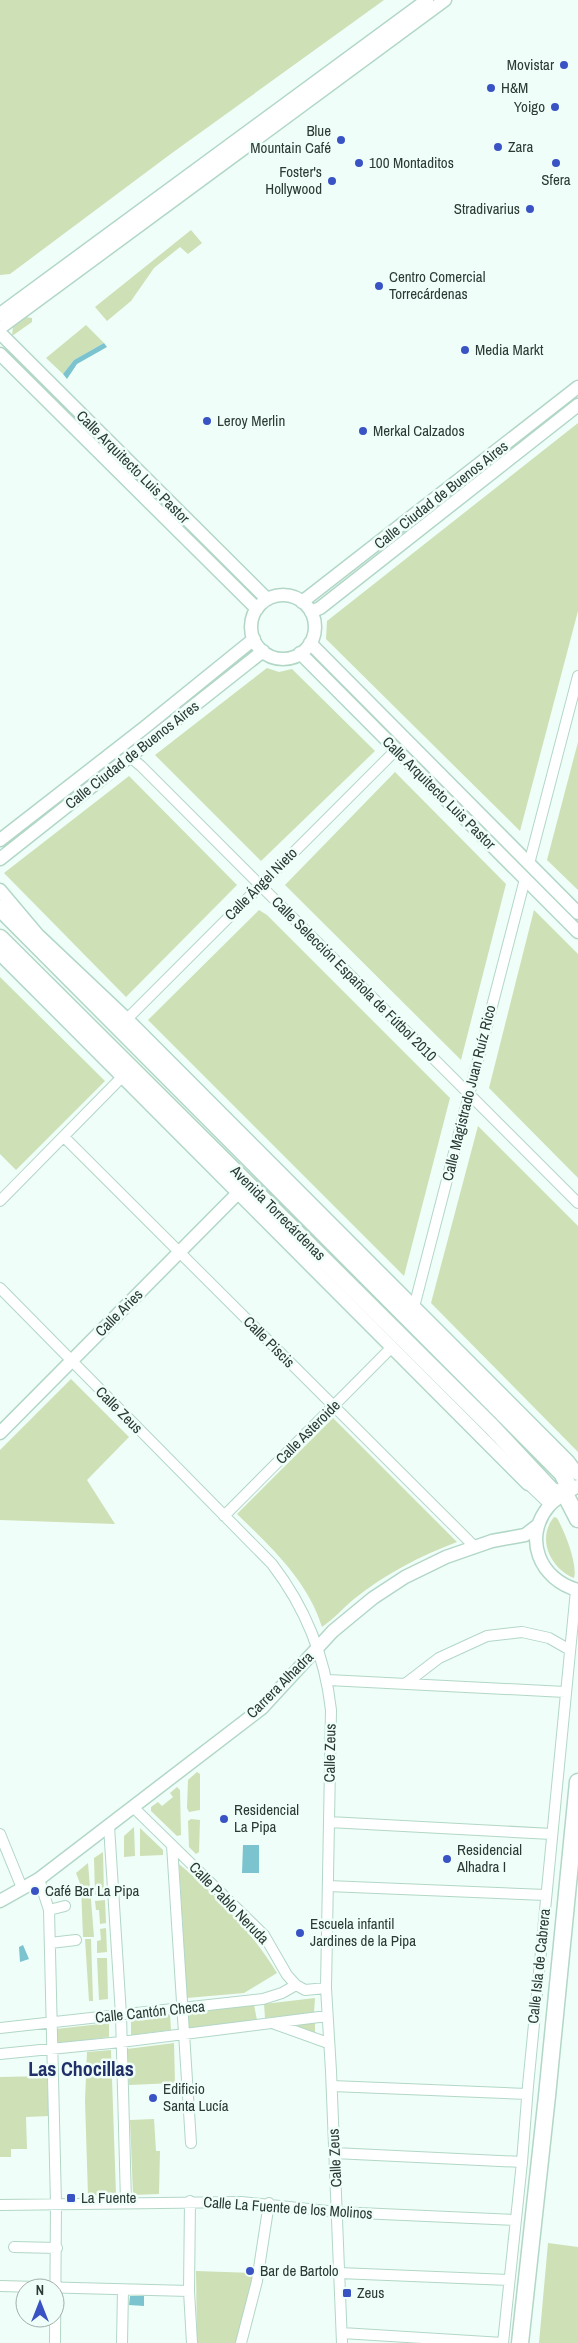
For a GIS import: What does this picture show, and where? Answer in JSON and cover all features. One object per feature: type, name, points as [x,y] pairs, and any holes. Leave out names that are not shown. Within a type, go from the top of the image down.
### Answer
[{"type":"main road","name":"Avenida Torrecárdenas","points":[[0,908],[562,1473],[565,1489]]},
{"type":"main road","name":"Avenida Torrecárdenas","points":[[0,938],[471,1406],[565,1489]]},
{"type":"main road","points":[[565,1489],[578,1519]]},
{"type":"main road","name":"Calle Isla de Cabrera","points":[[520,2343],[578,1782]]},
{"type":"street","points":[[0,314],[427,0]]},
{"type":"street","points":[[0,328],[445,0]]},
{"type":"street","name":"Calle Arquitecto Luis Pastor","points":[[0,333],[267,599]]},
{"type":"street","name":"Calle Arquitecto Luis Pastor","points":[[0,354],[256,609]]},
{"type":"street","name":"Calle Ciudad de Buenos Aires","points":[[302,602],[578,387]]},
{"type":"street","name":"Calle Ciudad de Buenos Aires","points":[[311,612],[320,608],[578,405]]},
{"type":"street","points":[[285,595],[302,602],[311,612],[315,622],[314,633],[310,643],[300,653],[291,658],[281,658],[263,651],[254,639],[252,619],[256,609],[267,599],[285,595]]},
{"type":"street","name":"Calle Ciudad de Buenos Aires","points":[[0,840],[144,728],[254,639]]},
{"type":"street","name":"Calle Arquitecto Luis Pastor","points":[[310,643],[578,913]]},
{"type":"street","name":"Calle Ciudad de Buenos Aires","points":[[0,859],[263,651]]},
{"type":"street","name":"Calle Arquitecto Luis Pastor","points":[[300,653],[578,932]]},
{"type":"street","points":[[529,864],[578,676]]},
{"type":"street","name":"Calle Ángel Nieto","points":[[127,1019],[396,750]]},
{"type":"street","name":"Calle Selección Española de Fútbol 2010","points":[[130,757],[578,1203]]},
{"type":"street","name":"Calle Magistrado Juan Ruíz Rico","points":[[414,1307],[525,879]]},
{"type":"street","name":"Avenida Torrecárdenas","points":[[0,890],[110,1019]]},
{"type":"street","name":"Avenida Torrecárdenas","points":[[0,954],[528,1484],[565,1489],[568,1461],[127,1019],[38,935]]},
{"type":"street","points":[[0,1201],[122,1077]]},
{"type":"street","name":"Calle Piscis","points":[[64,1137],[474,1546]]},
{"type":"street","name":"Calle Aries","points":[[0,1433],[238,1193]]},
{"type":"street","name":"Calle Zeus","points":[[0,1288],[70,1362],[278,1572],[296,1599],[318,1646],[328,1680],[331,1710],[326,1988],[332,2086],[342,2338]]},
{"type":"street","name":"Calle Asteroide","points":[[224,1516],[392,1347]]},
{"type":"street","points":[[565,1489],[538,1525],[536,1548],[540,1562],[549,1574],[558,1581],[577,1590]]},
{"type":"street","name":"Carrera Alhadra","points":[[0,1901],[39,1879],[262,1708],[318,1646],[359,1608],[392,1584],[428,1565],[474,1546],[525,1535],[538,1525]]},
{"type":"street","points":[[525,1535],[536,1548]]},
{"type":"street","name":"Calle Isla de Cabrera","points":[[503,2343],[522,2162],[565,1692],[577,1590]]},
{"type":"street","points":[[405,1684],[439,1658],[488,1636],[522,1632],[549,1638],[570,1650]]},
{"type":"street","points":[[328,1680],[565,1692]]},
{"type":"street","name":"Calle Pablo Neruda","points":[[133,1807],[264,1935],[287,1975],[296,1985]]},
{"type":"street","points":[[329,1822],[552,1834]]},
{"type":"street","points":[[109,1826],[121,2015],[126,2202]]},
{"type":"street","points":[[0,1834],[22,1888]]},
{"type":"street","points":[[172,1845],[191,2143]]},
{"type":"street","points":[[39,1879],[49,1910],[57,2278]]},
{"type":"street","points":[[328,1886],[546,1895]]},
{"type":"street","points":[[49,1910],[65,1906]]},
{"type":"street","points":[[50,1943],[76,1940]]},
{"type":"street","points":[[296,1985],[305,1990],[326,1988]]},
{"type":"street","name":"Calle Cantón Checa","points":[[0,2028],[262,1999],[282,1993],[296,1985]]},
{"type":"street","name":"Calle Cantón Checa","points":[[0,2054],[121,2042],[327,2016]]},
{"type":"street","name":"Calle Cantón Checa","points":[[274,2023],[328,2043]]},
{"type":"street","points":[[332,2086],[527,2094]]},
{"type":"street","points":[[334,2153],[522,2162]]},
{"type":"street","points":[[190,2201],[189,2291],[192,2343]]},
{"type":"street","name":"Calle La Fuente de los Molinos","points":[[0,2205],[190,2201],[269,2204],[337,2212],[515,2220]]},
{"type":"street","points":[[242,2343],[257,2281],[269,2204]]},
{"type":"street","points":[[14,2248],[57,2248]]},
{"type":"street","points":[[339,2272],[509,2280]]},
{"type":"street","points":[[0,2286],[15,2286]]},
{"type":"street","points":[[65,2287],[189,2291]]},
{"type":"street","points":[[122,2343],[123,2290]]},
{"type":"street","points":[[55,2343],[56,2328]]},
{"type":"street","points":[[342,2338],[503,2343]]},
{"type":"green space","points":[[0,0],[384,0],[172,153],[10,274],[0,275]]},
{"type":"green space","points":[[191,230],[202,243],[188,254],[180,247],[154,268],[131,301],[107,321],[95,307]]},
{"type":"green space","points":[[25,317],[32,318],[32,322],[12,336],[13,326]]},
{"type":"green space","points":[[86,325],[104,343],[74,360],[63,374],[46,358]]},
{"type":"green space","points":[[578,423],[578,611],[520,831],[326,639],[327,621]]},
{"type":"green space","points":[[267,668],[279,672],[292,669],[375,751],[261,861],[155,755]]},
{"type":"green space","points":[[578,742],[578,890],[547,860]]},
{"type":"green space","points":[[395,772],[506,884],[461,1060],[285,885]]},
{"type":"green space","points":[[129,776],[237,885],[126,997],[4,873]]},
{"type":"green space","points":[[259,910],[267,915],[450,1098],[404,1276],[148,1020]]},
{"type":"green space","points":[[534,910],[578,954],[578,1178],[489,1088]]},
{"type":"green space","points":[[0,977],[105,1081],[16,1170],[0,1154]]},
{"type":"green space","points":[[478,1126],[578,1226],[578,1452],[431,1303]]},
{"type":"green space","points":[[71,1379],[129,1437],[87,1480],[115,1524],[0,1520],[0,1450]]},
{"type":"green space","points":[[333,1418],[457,1542],[430,1553],[390,1574],[354,1599],[322,1627],[316,1610],[298,1579],[275,1552],[237,1514]]},
{"type":"green space","points":[[554,1517],[560,1523],[570,1547],[574,1564],[574,1578],[566,1574],[553,1561],[546,1544],[546,1535]]},
{"type":"green space","points":[[197,1772],[200,1774],[200,1810],[189,1812],[187,1808],[188,1780]]},
{"type":"green space","points":[[177,1787],[180,1790],[181,1835],[177,1836],[151,1811],[151,1807],[158,1802],[162,1806],[173,1797],[170,1793]]},
{"type":"green space","points":[[191,1819],[200,1820],[199,1852],[196,1854],[189,1847],[188,1821]]},
{"type":"green space","points":[[134,1827],[135,1856],[124,1857],[124,1836]]},
{"type":"green space","points":[[140,1828],[163,1850],[163,1855],[140,1856]]},
{"type":"green space","points":[[103,1852],[104,1895],[95,1895],[94,1858]]},
{"type":"green space","points":[[88,1863],[94,1937],[83,1937],[81,1886],[76,1873]]},
{"type":"green space","points":[[179,1864],[206,1888],[245,1929],[277,1973],[244,1993],[187,1998]]},
{"type":"green space","points":[[105,1900],[106,1923],[100,1924],[99,1910],[96,1910],[95,1901]]},
{"type":"green space","points":[[106,1928],[107,1952],[97,1953],[97,1941],[101,1940],[100,1929]]},
{"type":"green space","points":[[85,1939],[91,1939],[93,2001],[89,2001]]},
{"type":"green space","points":[[97,1958],[107,1958],[108,1999],[99,2000]]},
{"type":"green space","points":[[315,1998],[314,2013],[265,2018],[264,2004]]},
{"type":"green space","points":[[254,2005],[257,2020],[189,2028],[188,2013]]},
{"type":"green space","points":[[170,2015],[171,2030],[131,2035],[131,2020]]},
{"type":"green space","points":[[315,2022],[315,2033],[294,2025]]},
{"type":"green space","points":[[109,2023],[109,2037],[56,2044],[56,2029]]},
{"type":"green space","points":[[174,2043],[175,2083],[129,2085],[127,2049]]},
{"type":"green space","points":[[111,2050],[116,2194],[88,2196],[85,2101],[87,2052]]},
{"type":"green space","points":[[47,2076],[49,2116],[26,2117],[27,2149],[11,2149],[11,2157],[0,2157],[0,2077]]},
{"type":"green space","points":[[154,2119],[156,2151],[160,2151],[159,2194],[133,2195],[130,2120]]},
{"type":"green space","points":[[548,2243],[578,2247],[578,2343],[539,2343]]},
{"type":"green space","points":[[196,2271],[254,2273],[239,2343],[197,2343]]},
{"type":"water","points":[[104,343],[107,347],[77,364],[67,379],[63,374],[74,360]]},
{"type":"water","points":[[243,1845],[259,1845],[259,1873],[242,1873]]},
{"type":"water","points":[[23,1945],[29,1959],[20,1962],[19,1947]]},
{"type":"water","points":[[130,2296],[144,2296],[144,2306],[129,2305]]},
{"type":"place","name":"Movistar","points":[[564,65]]},
{"type":"place","name":"H&M","points":[[491,88]]},
{"type":"place","name":"Yoigo","points":[[555,107]]},
{"type":"place","name":"Blue Mountain Café","points":[[341,140]]},
{"type":"place","name":"Zara","points":[[498,147]]},
{"type":"place","name":"100 Montaditos","points":[[359,163]]},
{"type":"place","name":"Sfera","points":[[556,163]]},
{"type":"place","name":"Foster's Hollywood","points":[[332,181]]},
{"type":"place","name":"Stradivarius","points":[[530,209]]},
{"type":"place","name":"Centro Comercial Torrecárdenas","points":[[379,286]]},
{"type":"place","name":"Media Markt","points":[[465,350]]},
{"type":"place","name":"Leroy Merlin","points":[[207,421]]},
{"type":"place","name":"Merkal Calzados","points":[[363,431]]},
{"type":"place","name":"Residencial La Pipa","points":[[224,1819]]},
{"type":"place","name":"Residencial Alhadra I","points":[[447,1859]]},
{"type":"place","name":"Café Bar La Pipa","points":[[35,1891]]},
{"type":"place","name":"Escuela infantil Jardines de la Pipa","points":[[300,1933]]},
{"type":"place","name":"Edificio Santa Lucía","points":[[153,2098]]},
{"type":"place","name":"La Fuente","points":[[71,2198]]},
{"type":"place","name":"Bar de Bartolo","points":[[250,2271]]},
{"type":"place","name":"Zeus","points":[[347,2293]]},
{"type":"district","name":"Las Chocillas","points":[[81,2069]]}]
